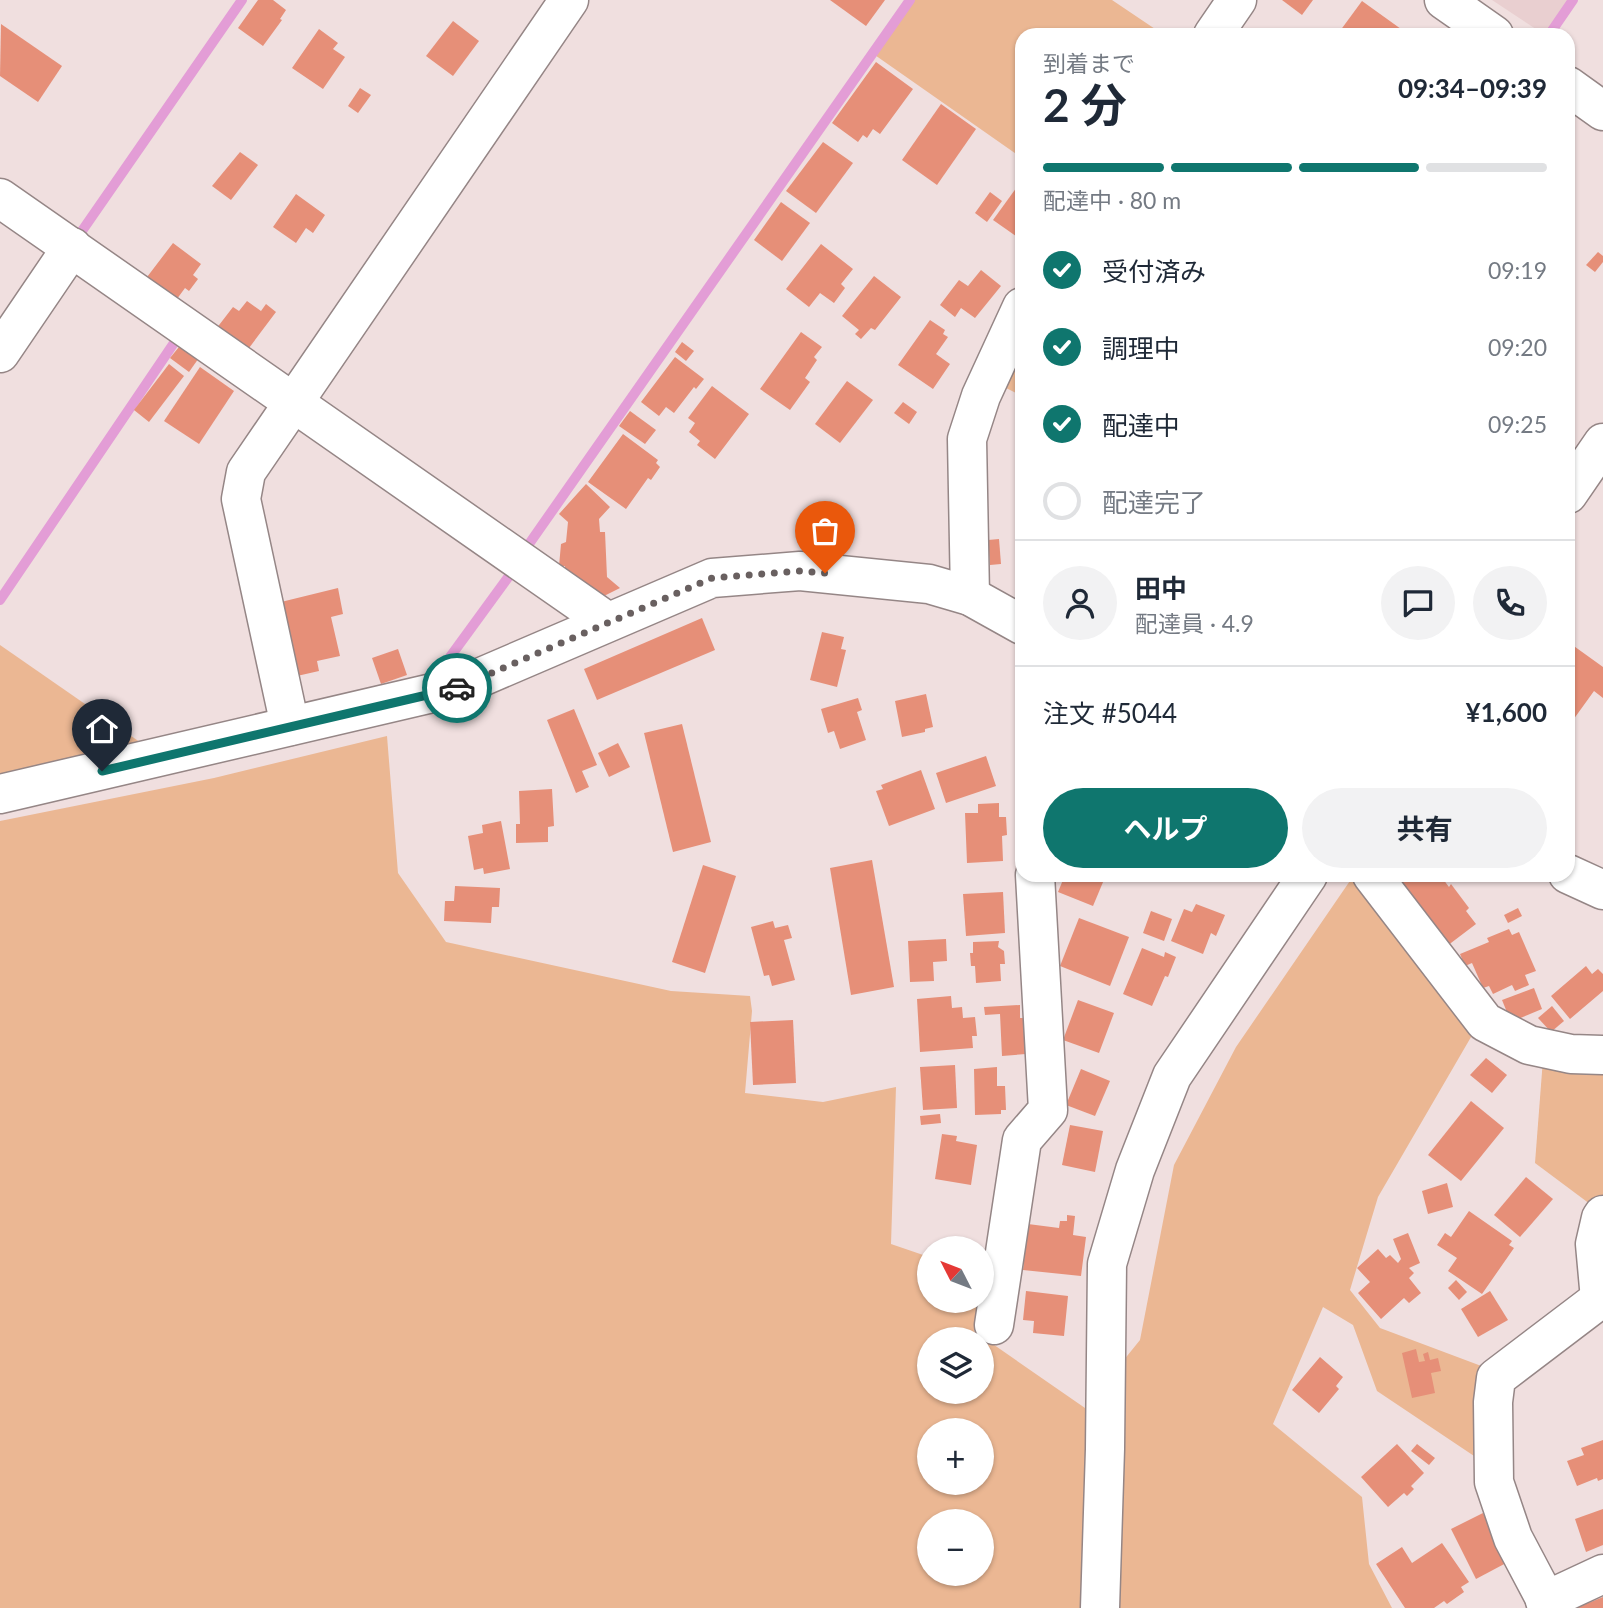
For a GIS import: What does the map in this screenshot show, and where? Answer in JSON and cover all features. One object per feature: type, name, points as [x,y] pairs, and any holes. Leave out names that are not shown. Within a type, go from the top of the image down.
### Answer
[{"type":"street","points":[[290,726],[241,499],[246,472],[569,0]]},
{"type":"street","points":[[1218,28],[1237,0]]},
{"type":"street","points":[[1444,0],[1484,28]]},
{"type":"street","points":[[1575,91],[1603,111]]},
{"type":"street","points":[[0,198],[607,622]]},
{"type":"street","points":[[0,353],[72,247]]},
{"type":"street","points":[[970,596],[967,439],[981,396],[1015,322]]},
{"type":"street","points":[[1575,484],[1603,443]]},
{"type":"street","points":[[0,794],[458,687],[712,578],[800,571],[929,584],[970,596],[1015,621]]},
{"type":"street","points":[[1575,877],[1603,890]]},
{"type":"street","points":[[994,1325],[1022,1140],[1048,1110],[1035,882]]},
{"type":"street","points":[[1100,1608],[1107,1264],[1135,1170],[1172,1076],[1303,882]]},
{"type":"street","points":[[1377,882],[1485,1022],[1529,1045],[1571,1054],[1603,1055]]},
{"type":"street","points":[[1603,1215],[1595,1244],[1600,1299],[1496,1378],[1493,1402],[1494,1482],[1513,1538],[1547,1604],[1603,1574]]},
{"type":"shaded area","points":[[910,0],[1112,0],[1154,28],[1015,28],[1015,153],[872,53]]},
{"type":"shaded area","points":[[1492,0],[1573,0],[1554,28],[1534,28]]},
{"type":"shaded area","points":[[1015,360],[1015,392],[1004,387]]},
{"type":"shaded area","points":[[0,645],[147,747],[0,782]]},
{"type":"shaded area","points":[[387,736],[398,873],[446,942],[671,991],[750,996],[752,1011],[745,1093],[823,1102],[896,1087],[891,1244],[917,1253],[917,1313],[977,1313],[975,1327],[917,1327],[917,1404],[994,1404],[994,1345],[1085,1408],[1140,1340],[1174,1165],[1236,1047],[1349,882],[1360,882],[1478,1025],[1378,1197],[1350,1290],[1380,1328],[1484,1367],[1486,1464],[1377,1391],[1353,1325],[1323,1307],[1273,1424],[1362,1497],[1369,1564],[1392,1608],[0,1608],[0,821],[214,778]]},
{"type":"shaded area","points":[[1543,1059],[1603,1062],[1603,1204],[1598,1210],[1535,1163]]},
{"type":"building","points":[[258,0],[273,0],[286,10],[263,46],[238,28]]},
{"type":"building","points":[[830,0],[885,0],[866,26]]},
{"type":"building","points":[[1282,0],[1313,0],[1302,15]]},
{"type":"building","points":[[1362,1],[1400,28],[1342,28]]},
{"type":"building","points":[[453,21],[479,41],[453,76],[426,56]]},
{"type":"building","points":[[1,24],[62,66],[38,102],[0,76]]},
{"type":"building","points":[[319,29],[338,43],[333,49],[345,57],[323,89],[292,68]]},
{"type":"building","points":[[876,62],[913,89],[880,134],[873,129],[867,138],[863,135],[858,142],[832,123]]},
{"type":"building","points":[[360,88],[371,95],[358,113],[348,106]]},
{"type":"building","points":[[941,104],[976,129],[937,185],[902,160]]},
{"type":"building","points":[[823,142],[853,163],[816,213],[786,191]]},
{"type":"building","points":[[240,152],[258,165],[231,200],[212,186]]},
{"type":"building","points":[[1015,190],[1015,235],[993,220]]},
{"type":"building","points":[[990,192],[1002,201],[987,222],[975,213]]},
{"type":"building","points":[[296,194],[325,215],[313,233],[306,228],[296,243],[273,227]]},
{"type":"building","points":[[781,202],[810,223],[782,261],[754,240]]},
{"type":"building","points":[[173,243],[201,264],[193,275],[198,279],[189,291],[185,288],[174,303],[144,281]]},
{"type":"building","points":[[821,244],[853,269],[841,284],[845,288],[834,303],[820,293],[809,307],[786,289]]},
{"type":"building","points":[[1598,252],[1603,256],[1603,262],[1595,272],[1586,265]]},
{"type":"building","points":[[981,270],[1001,286],[975,318],[961,308],[955,317],[940,305],[959,280],[968,286]]},
{"type":"building","points":[[874,276],[901,297],[875,330],[871,328],[861,339],[855,334],[859,330],[842,316]]},
{"type":"building","points":[[247,301],[261,311],[266,304],[276,312],[246,352],[216,329],[233,307],[239,311]]},
{"type":"building","points":[[930,320],[945,330],[943,334],[948,337],[936,354],[950,364],[933,389],[898,365]]},
{"type":"building","points":[[801,332],[822,347],[814,357],[817,360],[805,378],[810,382],[790,410],[760,389]]},
{"type":"building","points":[[183,342],[201,355],[189,372],[170,358]]},
{"type":"building","points":[[682,342],[694,351],[686,361],[675,352]]},
{"type":"building","points":[[675,357],[704,379],[696,389],[694,387],[674,413],[666,407],[659,416],[641,402]]},
{"type":"building","points":[[169,364],[184,376],[149,422],[134,410]]},
{"type":"building","points":[[200,367],[234,391],[199,444],[164,421]]},
{"type":"building","points":[[847,381],[873,400],[840,443],[815,424]]},
{"type":"building","points":[[712,386],[749,414],[715,459],[697,445],[700,441],[689,432],[695,423],[688,418]]},
{"type":"building","points":[[903,402],[917,412],[909,424],[894,413]]},
{"type":"building","points":[[630,411],[656,430],[645,444],[619,426]]},
{"type":"building","points":[[623,434],[658,460],[656,463],[660,467],[651,480],[648,478],[626,509],[588,482]]},
{"type":"building","points":[[586,484],[610,507],[599,519],[600,532],[605,532],[607,577],[620,588],[600,598],[565,575],[565,566],[559,566],[561,544],[566,542],[568,522],[559,514]]},
{"type":"building","points":[[999,539],[1001,564],[990,565],[988,540]]},
{"type":"building","points":[[338,588],[343,614],[331,617],[340,656],[317,661],[319,671],[297,676],[281,602]]},
{"type":"building","points":[[702,618],[715,650],[597,700],[584,669]]},
{"type":"building","points":[[822,632],[844,637],[841,649],[846,650],[837,687],[810,680]]},
{"type":"building","points":[[1575,647],[1603,667],[1603,698],[1594,691],[1575,717]]},
{"type":"building","points":[[398,649],[407,675],[381,684],[372,658]]},
{"type":"building","points":[[926,694],[933,727],[925,729],[925,732],[902,737],[895,701]]},
{"type":"building","points":[[858,698],[862,710],[857,712],[866,740],[840,749],[834,731],[828,733],[821,709]]},
{"type":"building","points":[[574,709],[597,765],[582,771],[589,787],[576,793],[547,720]]},
{"type":"building","points":[[682,724],[711,842],[673,852],[644,733]]},
{"type":"building","points":[[618,743],[630,767],[609,777],[598,753]]},
{"type":"building","points":[[986,756],[996,786],[946,803],[936,773]]},
{"type":"building","points":[[921,770],[935,809],[889,826],[876,791],[883,789],[881,785]]},
{"type":"building","points":[[552,789],[554,826],[548,827],[548,842],[516,843],[516,824],[520,824],[519,791]]},
{"type":"building","points":[[999,803],[999,817],[1006,817],[1007,835],[1002,836],[1003,861],[967,863],[965,813],[978,813],[978,804]]},
{"type":"building","points":[[501,821],[510,869],[484,874],[483,868],[474,870],[468,836],[483,833],[482,825]]},
{"type":"building","points":[[872,860],[894,987],[851,995],[830,868]]},
{"type":"building","points":[[703,865],[736,876],[705,973],[672,962]]},
{"type":"building","points":[[1062,882],[1103,882],[1093,906],[1058,892]]},
{"type":"building","points":[[1398,882],[1445,882],[1449,887],[1451,884],[1469,908],[1466,911],[1476,924],[1447,946]]},
{"type":"building","points":[[455,886],[500,888],[499,907],[492,907],[491,923],[444,921],[445,901],[454,901]]},
{"type":"building","points":[[1003,892],[1005,933],[966,936],[963,894]]},
{"type":"building","points":[[1196,904],[1225,915],[1216,936],[1211,933],[1203,954],[1171,941],[1184,909],[1192,912]]},
{"type":"building","points":[[1518,908],[1522,916],[1508,923],[1504,915]]},
{"type":"building","points":[[1151,911],[1172,919],[1164,941],[1143,933]]},
{"type":"building","points":[[1079,918],[1129,937],[1110,986],[1060,966]]},
{"type":"building","points":[[773,921],[775,928],[788,925],[792,938],[784,940],[795,980],[772,986],[769,975],[764,976],[751,927]]},
{"type":"building","points":[[1509,929],[1512,935],[1519,932],[1536,971],[1525,975],[1529,985],[1515,991],[1512,985],[1493,994],[1489,986],[1483,988],[1472,963],[1465,966],[1460,954],[1489,942],[1487,938]]},
{"type":"building","points":[[946,939],[947,961],[933,962],[934,981],[910,982],[908,941]]},
{"type":"building","points":[[999,941],[998,947],[1004,951],[1005,964],[1000,964],[1001,981],[976,983],[975,966],[971,966],[970,953],[973,953],[973,942]]},
{"type":"building","points":[[1142,948],[1164,957],[1165,952],[1176,957],[1152,1006],[1123,994]]},
{"type":"building","points":[[1586,966],[1592,974],[1598,969],[1603,974],[1603,991],[1570,1019],[1551,996]]},
{"type":"building","points":[[1534,988],[1542,1009],[1511,1022],[1502,1000]]},
{"type":"building","points":[[951,996],[952,1008],[962,1007],[963,1018],[975,1017],[977,1036],[972,1036],[973,1048],[920,1052],[917,999]]},
{"type":"building","points":[[1078,1000],[1114,1013],[1099,1053],[1063,1040]]},
{"type":"building","points":[[1020,1005],[1020,1018],[1025,1018],[1026,1054],[1002,1056],[1000,1014],[985,1015],[984,1007]]},
{"type":"building","points":[[1552,1006],[1564,1021],[1551,1032],[1538,1018]]},
{"type":"building","points":[[793,1020],[796,1083],[753,1085],[750,1022]]},
{"type":"building","points":[[1486,1058],[1507,1075],[1492,1093],[1470,1075]]},
{"type":"building","points":[[955,1065],[957,1108],[923,1110],[920,1067]]},
{"type":"building","points":[[997,1067],[997,1086],[1005,1086],[1006,1110],[1001,1110],[1001,1114],[975,1115],[974,1069]]},
{"type":"building","points":[[1081,1069],[1110,1081],[1095,1116],[1066,1105]]},
{"type":"building","points":[[1471,1101],[1504,1128],[1461,1181],[1428,1155]]},
{"type":"building","points":[[940,1114],[941,1123],[921,1125],[920,1116]]},
{"type":"building","points":[[1070,1125],[1103,1131],[1095,1172],[1062,1165]]},
{"type":"building","points":[[942,1134],[957,1136],[956,1141],[977,1145],[971,1185],[935,1179]]},
{"type":"building","points":[[1526,1177],[1553,1199],[1520,1237],[1494,1215]]},
{"type":"building","points":[[1447,1183],[1453,1207],[1428,1214],[1422,1191]]},
{"type":"building","points":[[1469,1211],[1512,1241],[1509,1245],[1514,1248],[1482,1294],[1448,1271],[1457,1258],[1437,1245],[1445,1233],[1451,1237]]},
{"type":"building","points":[[1067,1215],[1075,1216],[1073,1235],[1086,1237],[1081,1276],[1023,1270],[1028,1224],[1059,1228],[1060,1221],[1067,1221]]},
{"type":"building","points":[[1408,1233],[1420,1263],[1409,1268],[1414,1273],[1409,1278],[1421,1293],[1409,1303],[1404,1298],[1381,1319],[1358,1293],[1370,1282],[1357,1268],[1378,1249],[1386,1258],[1390,1255],[1398,1263],[1401,1259],[1393,1239]]},
{"type":"building","points":[[1456,1280],[1467,1292],[1459,1300],[1448,1288]]},
{"type":"building","points":[[1026,1291],[1068,1296],[1064,1336],[1033,1333],[1034,1321],[1023,1320]]},
{"type":"building","points":[[1490,1291],[1508,1320],[1478,1337],[1461,1309]]},
{"type":"building","points":[[1416,1349],[1419,1362],[1425,1361],[1423,1354],[1428,1352],[1430,1360],[1438,1358],[1441,1371],[1431,1373],[1435,1393],[1412,1398],[1402,1353]]},
{"type":"building","points":[[1320,1357],[1343,1377],[1336,1386],[1339,1389],[1319,1413],[1292,1390]]},
{"type":"building","points":[[1603,1440],[1603,1479],[1598,1481],[1597,1478],[1577,1486],[1567,1461],[1584,1455],[1581,1448]]},
{"type":"building","points":[[1397,1444],[1424,1473],[1411,1486],[1414,1489],[1407,1496],[1404,1493],[1388,1507],[1361,1477]]},
{"type":"building","points":[[1417,1444],[1435,1458],[1429,1465],[1411,1451]]},
{"type":"building","points":[[1603,1509],[1603,1545],[1586,1552],[1575,1519]]},
{"type":"building","points":[[1483,1513],[1508,1562],[1476,1579],[1451,1529]]},
{"type":"building","points":[[1442,1543],[1469,1582],[1461,1587],[1464,1592],[1447,1604],[1444,1601],[1434,1608],[1405,1608],[1376,1564],[1402,1547],[1412,1563]]},
{"type":"building","points":[[1603,1597],[1603,1608],[1576,1608]]},
{"type":"waterway","points":[[75,241],[242,0]]},
{"type":"waterway","points":[[522,554],[910,0]]},
{"type":"waterway","points":[[1554,28],[1573,0]]},
{"type":"waterway","points":[[0,600],[176,340]]},
{"type":"waterway","points":[[442,668],[512,572]]},
{"type":"way so far","points":[[457,688],[712,578],[800,571],[825,573]]},
{"type":"route","points":[[102,771],[457,688]]}]
